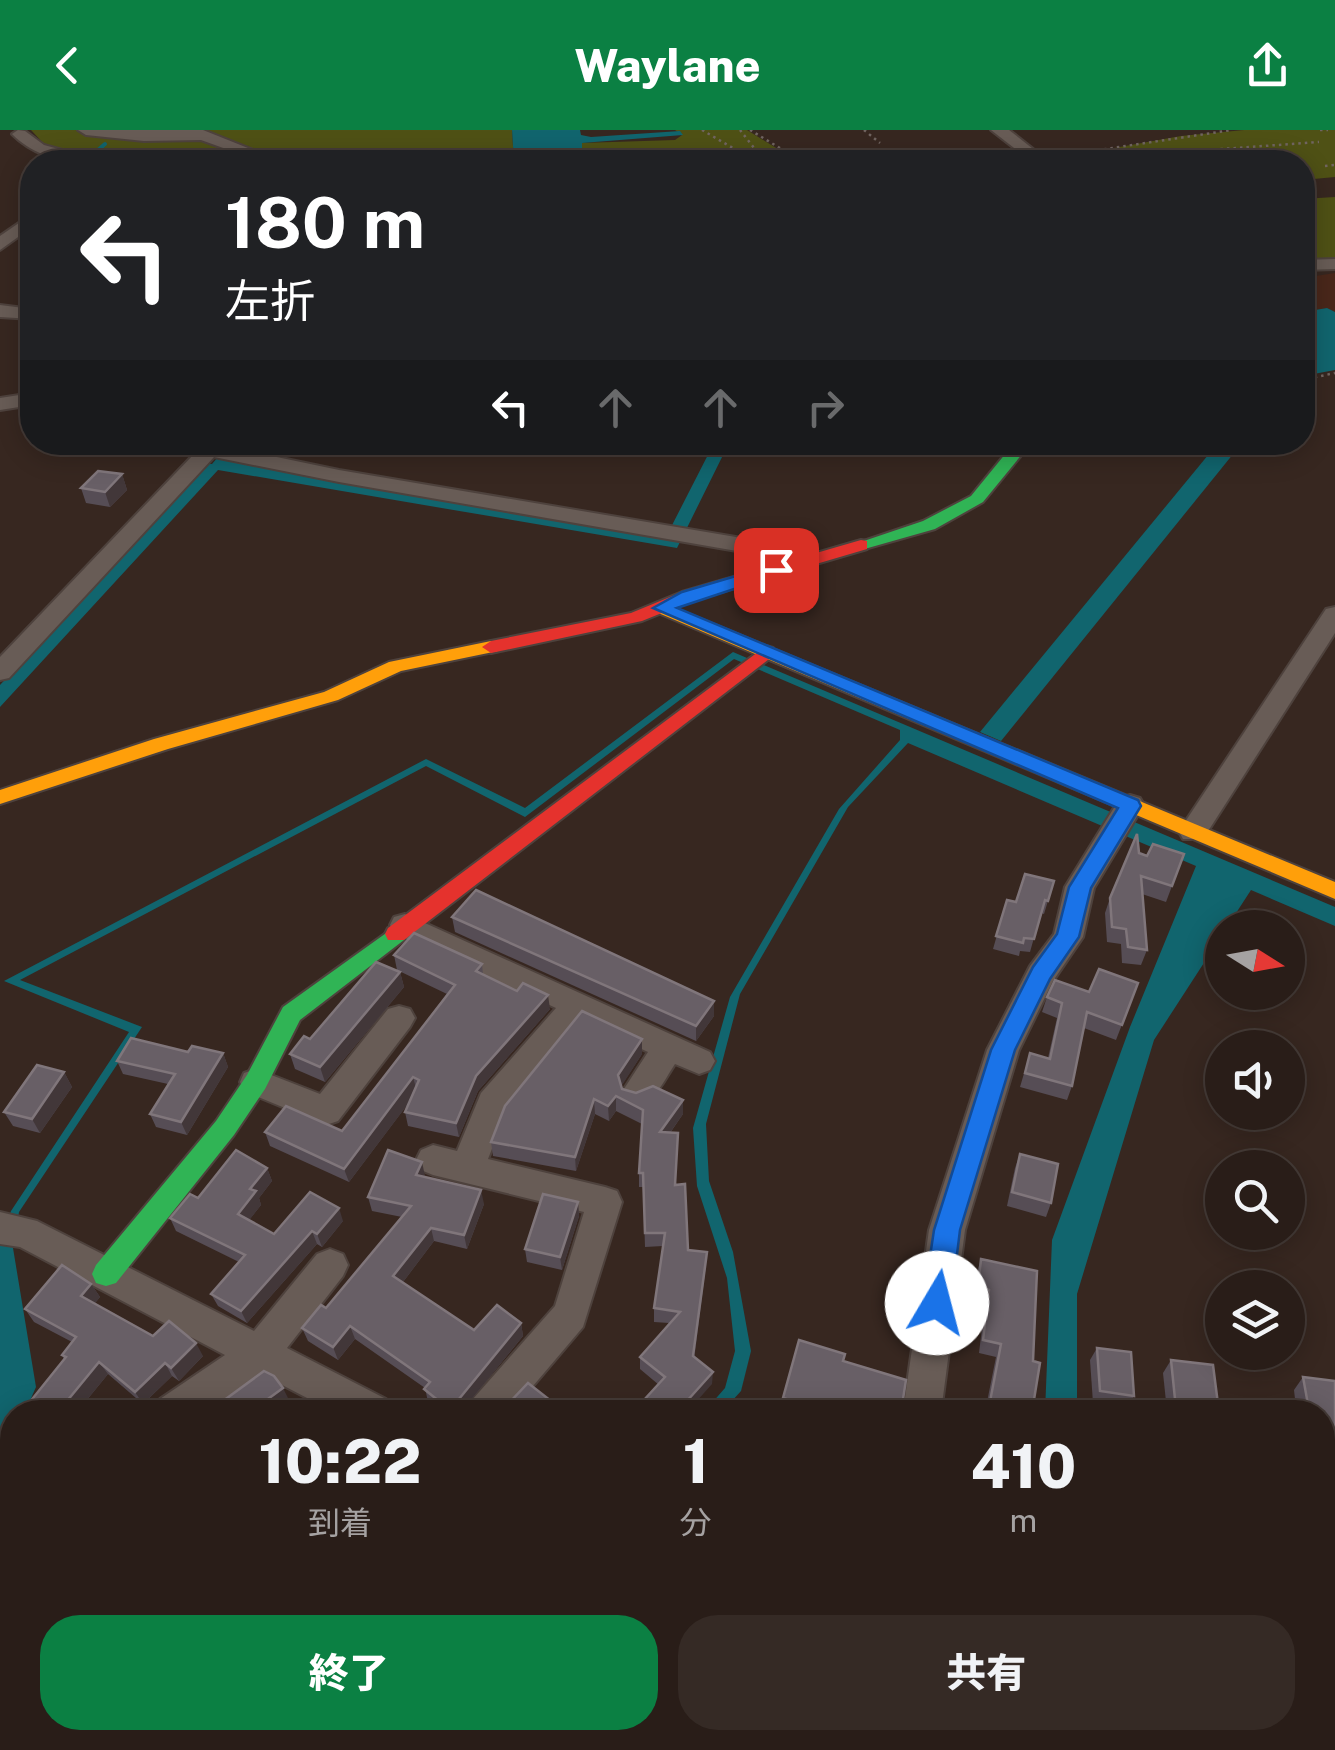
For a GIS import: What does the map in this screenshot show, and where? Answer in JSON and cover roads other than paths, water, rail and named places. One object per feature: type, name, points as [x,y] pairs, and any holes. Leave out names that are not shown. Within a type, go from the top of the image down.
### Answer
[{"type":"street","points":[[86,130],[131,136],[204,135],[243,150]]},
{"type":"street","points":[[1000,130],[1026,150]]},
{"type":"street","points":[[16,135],[45,150]]},
{"type":"street","points":[[0,245],[20,229]]},
{"type":"street","points":[[0,672],[204,455]]},
{"type":"street","points":[[239,455],[795,554],[805,561]]},
{"type":"street","points":[[0,797],[331,696],[396,666],[636,617],[688,596],[929,525],[977,499],[1013,455]]},
{"type":"street","points":[[662,608],[756,659],[1130,806],[1335,892]]},
{"type":"street","points":[[1193,832],[1335,614]]},
{"type":"street","points":[[106,1274],[225,1128],[256,1082],[291,1014],[756,659]]},
{"type":"street","points":[[924,1400],[947,1230],[1003,1050],[1041,974],[1068,937],[1080,887],[1130,806]]},
{"type":"street","points":[[405,925],[699,1061]]},
{"type":"street","points":[[497,1400],[570,1315],[605,1202],[450,1164],[493,1104],[577,1005]]},
{"type":"street","points":[[256,1082],[326,1111],[399,1018]]},
{"type":"street","points":[[638,1092],[669,1047]]},
{"type":"street","points":[[12,1230],[106,1274],[349,1400]]},
{"type":"street","points":[[192,1400],[259,1354],[330,1265]]},
{"type":"water","points":[[512,130],[580,130],[581,135],[591,137],[680,131],[683,135],[582,143],[582,150],[513,150]]},
{"type":"water","points":[[1327,308],[1335,312],[1335,370],[1315,374],[1315,310]]},
{"type":"water","points":[[708,455],[723,455],[677,548],[218,470],[0,707],[0,685],[206,464],[212,464],[218,457],[312,478],[666,537]]},
{"type":"water","points":[[1208,455],[1232,455],[1001,741],[980,732]]},
{"type":"water","points":[[733,652],[1335,907],[1335,926],[1251,890],[1238,910],[1205,910],[1205,961],[1154,1040],[1077,1294],[1077,1400],[1045,1400],[1052,1240],[1130,1027],[1196,866],[908,743],[848,807],[740,994],[706,1124],[709,1181],[733,1252],[751,1351],[741,1391],[733,1400],[714,1400],[725,1388],[735,1351],[727,1278],[697,1186],[693,1128],[730,997],[839,809],[900,740],[900,730],[734,659],[525,817],[426,766],[20,980],[142,1027],[19,1212],[13,1248],[36,1387],[30,1400],[0,1400],[0,1243],[11,1211],[129,1032],[4,981],[426,759],[525,808]]},
{"type":"waterway","points":[[98,150],[105,144]]}]
